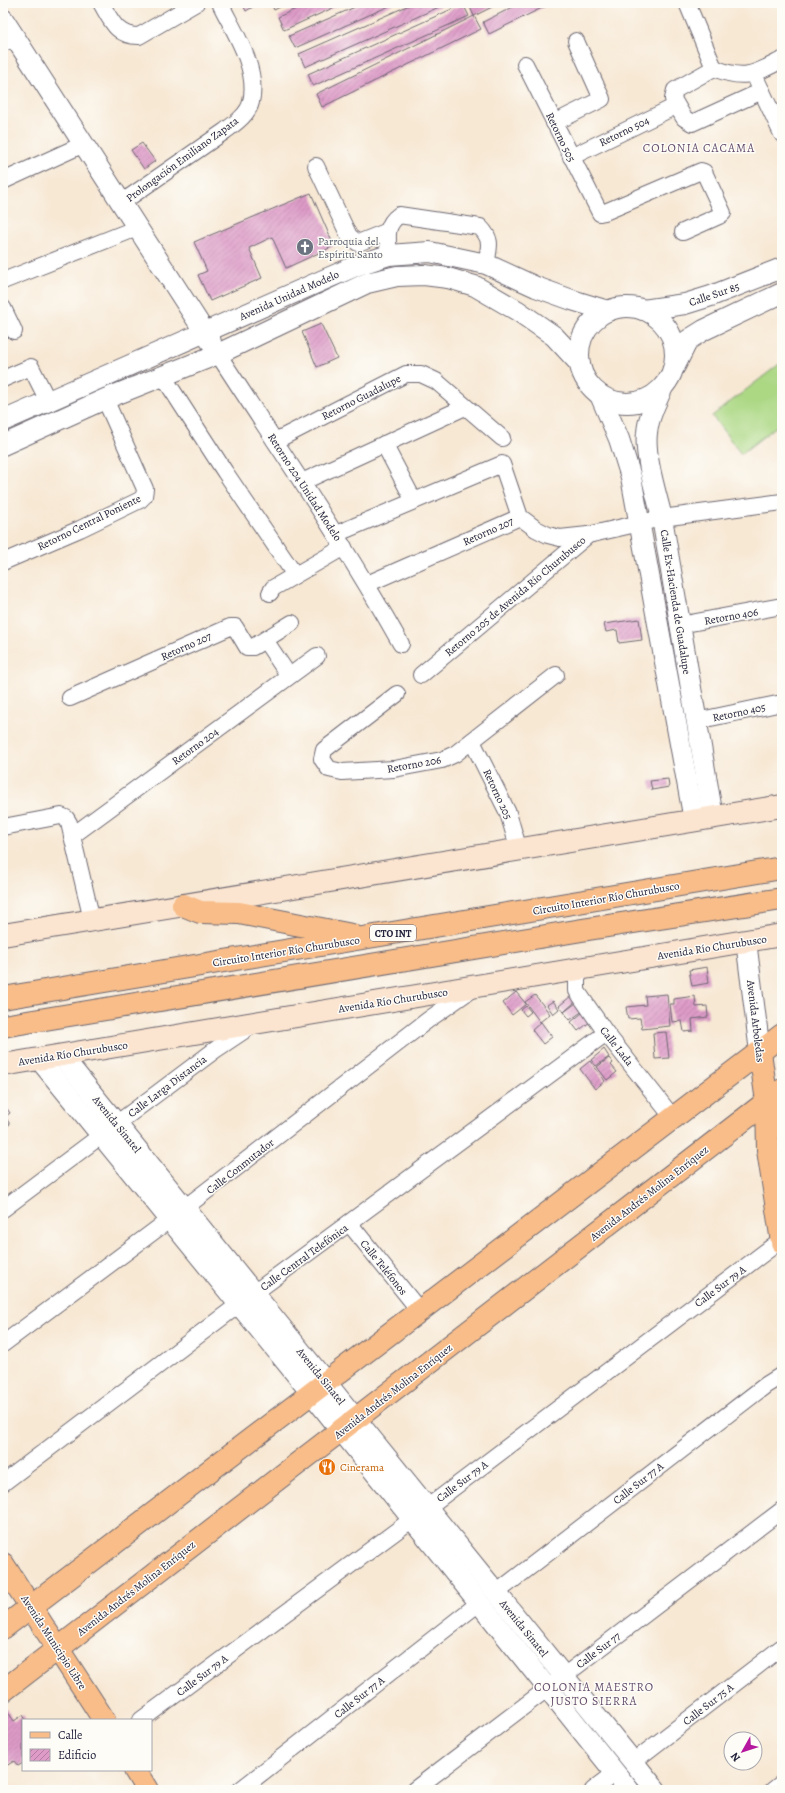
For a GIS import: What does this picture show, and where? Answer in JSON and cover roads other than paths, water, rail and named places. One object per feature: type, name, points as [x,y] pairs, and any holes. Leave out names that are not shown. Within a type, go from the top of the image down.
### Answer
[{"type":"main road","points":[[3,935],[782,806]]},
{"type":"main road","name":"Circuito Interior Río Churubusco","points":[[3,998],[782,868]]},
{"type":"main road","points":[[3,1026],[582,930],[777,900]]},
{"type":"main road","points":[[183,905],[200,912],[239,913],[364,938]]},
{"type":"main road","name":"Avenida Río Churubusco","points":[[3,1065],[782,935]]},
{"type":"main road","points":[[3,1628],[320,1388],[419,1310],[674,1119],[782,1035]]},
{"type":"main road","name":"Avenida Arboledas","points":[[760,1052],[775,1096],[782,1128]]},
{"type":"main road","name":"Avenida Arboledas","points":[[775,1096],[768,1150],[782,1245]]},
{"type":"main road","name":"Avenida Andrés Molina Enríquez","points":[[3,1691],[775,1096]]},
{"type":"main road","name":"Avenida Municipio Libre","points":[[3,1564],[32,1606],[103,1719]]},
{"type":"main road","points":[[136,1771],[147,1790]]},
{"type":"street","points":[[101,3],[119,31],[129,36],[139,36],[196,3]]},
{"type":"street","name":"Prolongación Emiliano Zapata","points":[[121,203],[225,131],[241,118],[251,102],[251,82],[248,62],[220,3]]},
{"type":"street","points":[[687,3],[714,68],[729,74],[742,76],[754,74],[782,60]]},
{"type":"street","name":"Prolongación Emiliano Zapata","points":[[3,20],[9,41],[84,144],[205,332]]},
{"type":"street","points":[[554,122],[601,101],[602,97],[576,40]]},
{"type":"street","name":"Retorno 505","points":[[525,64],[600,213],[701,171],[707,175],[723,212],[720,216],[683,232]]},
{"type":"street","points":[[714,68],[675,90],[672,99],[684,118],[692,123],[762,91]]},
{"type":"street","points":[[754,74],[782,134]]},
{"type":"street","name":"Retorno 504","points":[[571,157],[676,106]]},
{"type":"street","points":[[3,181],[84,144]]},
{"type":"street","points":[[316,166],[349,236],[358,243],[388,230]]},
{"type":"street","points":[[389,255],[388,230],[392,220],[399,215],[480,227],[486,233],[490,242],[486,264]]},
{"type":"street","points":[[3,281],[137,228]]},
{"type":"street","name":"Avenida Unidad Modelo","points":[[3,421],[345,270],[389,255],[430,252],[486,264],[536,287],[608,311]]},
{"type":"street","name":"Calle Sur 85","points":[[643,310],[685,304],[782,268]]},
{"type":"street","name":"Avenida Unidad Modelo","points":[[3,445],[105,399],[218,354],[367,283],[397,276],[424,275],[448,278],[476,286],[496,297],[554,336],[580,364]]},
{"type":"street","points":[[674,368],[675,354],[673,339],[666,327],[656,316],[643,310],[624,307],[608,311],[594,320],[585,332],[580,348],[580,364],[587,382],[600,395],[615,402],[632,404],[649,399],[662,389],[674,368],[688,340],[699,333],[782,293]]},
{"type":"street","points":[[3,308],[14,331]]},
{"type":"street","name":"Retorno 204 Unidad Modelo","points":[[205,332],[336,534],[367,584],[401,644]]},
{"type":"street","points":[[3,379],[31,367],[48,401]]},
{"type":"street","name":"Retorno Guadalupe","points":[[275,441],[406,374],[421,374],[436,381],[502,438]]},
{"type":"street","points":[[163,376],[225,472],[295,575]]},
{"type":"street","name":"Calle Ex-Hacienda de Guadalupe","points":[[662,389],[652,413],[647,434],[651,471],[662,518],[696,721],[704,819]]},
{"type":"street","name":"Calle Ex-Hacienda de Guadalupe","points":[[600,395],[619,439],[631,477],[704,819]]},
{"type":"street","name":"Retorno Central Poniente","points":[[3,562],[80,529],[140,500],[144,496],[145,489],[105,399]]},
{"type":"street","points":[[302,482],[465,407]]},
{"type":"street","points":[[384,444],[414,501]]},
{"type":"street","points":[[336,534],[502,464],[520,517],[536,529],[548,535],[560,538],[588,535]]},
{"type":"street","name":"Retorno 205 de Avenida Río Churubusco","points":[[421,674],[588,535],[662,518],[782,502]]},
{"type":"street","name":"Retorno 207","points":[[367,584],[520,517]]},
{"type":"street","points":[[270,594],[273,588],[344,547]]},
{"type":"street","name":"Retorno 406","points":[[680,625],[782,606]]},
{"type":"street","name":"Retorno 207","points":[[70,698],[230,627],[235,627],[248,647],[253,647],[292,623]]},
{"type":"street","points":[[265,640],[289,676]]},
{"type":"street","name":"Retorno 204","points":[[72,836],[317,656]]},
{"type":"street","name":"Retorno 206","points":[[397,694],[324,750],[322,759],[330,769],[342,772],[394,769],[442,760],[455,754],[556,675]]},
{"type":"street","name":"Retorno 405","points":[[696,721],[782,702]]},
{"type":"street","name":"Retorno 205","points":[[472,741],[508,813],[518,850]]},
{"type":"street","points":[[3,827],[61,816],[66,818],[72,836],[92,920]]},
{"type":"street","name":"Avenida Arboledas","points":[[746,941],[760,1052]]},
{"type":"street","name":"Calle Lada","points":[[582,968],[577,979],[577,991],[606,1033],[674,1119]]},
{"type":"street","name":"Calle Conmutador","points":[[3,1344],[177,1214],[428,1020],[475,986]]},
{"type":"street","name":"Calle Larga Distancia","points":[[3,1209],[215,1050],[255,1023]]},
{"type":"street","name":"Calle Central Telefónica","points":[[3,1483],[247,1299],[606,1033]]},
{"type":"street","name":"Avenida Sinatel","points":[[61,1055],[117,1124],[177,1214]]},
{"type":"street","name":"Avenida Sinatel","points":[[39,1059],[101,1136],[177,1214],[320,1388],[349,1425],[412,1519],[547,1689],[630,1790]]},
{"type":"street","name":"Calle Teléfonos","points":[[349,1223],[419,1310]]},
{"type":"street","name":"Calle Sur 79 A","points":[[142,1719],[782,1245]]},
{"type":"street","name":"Calle Sur 77 A","points":[[496,1593],[766,1385],[782,1375]]},
{"type":"street","name":"Avenida Sinatel","points":[[349,1425],[428,1507],[656,1790]]},
{"type":"street","name":"Calle Sur 77","points":[[414,1790],[782,1510]]},
{"type":"street","name":"Calle Sur 77 A","points":[[240,1790],[479,1603]]},
{"type":"street","name":"Calle Sur 75 A","points":[[634,1762],[782,1647]]},
{"type":"street","points":[[593,1790],[615,1773]]},
{"type":"street","points":[[773,1790],[782,1783]]},
{"type":"place","name":"Parroquia del Espíritu Santo","points":[[305,247]]},
{"type":"place","name":"Cinerama","points":[[327,1467]]},
{"type":"district","name":"COLONIA CACAMA","points":[[699,148]]},
{"type":"district","name":"COLONIA MAESTRO JUSTO SIERRA","points":[[594,1694]]}]
